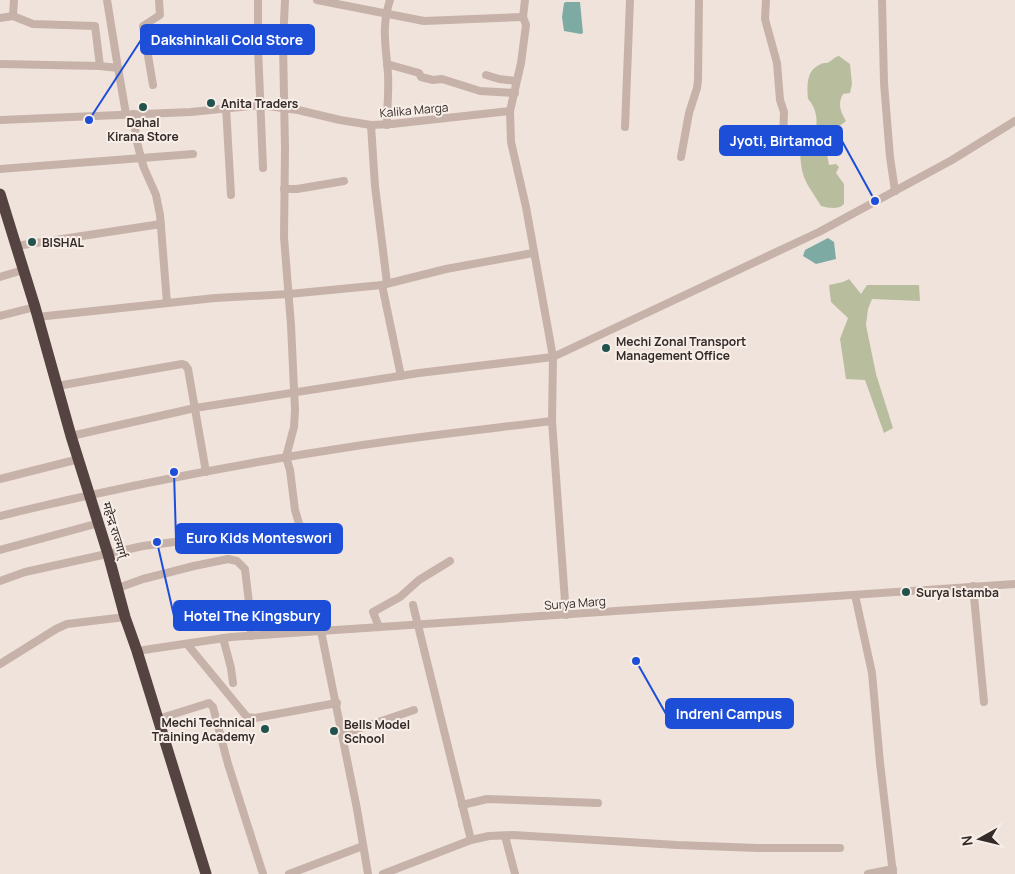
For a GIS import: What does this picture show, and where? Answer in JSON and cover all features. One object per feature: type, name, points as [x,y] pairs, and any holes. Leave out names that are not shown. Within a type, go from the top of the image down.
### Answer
[{"type":"highway","name":"महेन्द्र राज्मार्ग्","points":[[0,196],[24,270],[71,436],[99,523],[118,588],[124,617],[137,651],[206,874]]},
{"type":"street","points":[[13,16],[14,0]]},
{"type":"street","points":[[107,0],[118,68],[144,168],[156,194],[161,224],[167,303]]},
{"type":"street","points":[[153,85],[143,26],[160,15],[159,0]]},
{"type":"street","points":[[258,0],[263,168]]},
{"type":"street","points":[[285,0],[284,237],[294,393],[294,427],[286,458],[290,470],[295,510],[301,530]]},
{"type":"street","points":[[316,0],[424,21],[523,17]]},
{"type":"street","points":[[387,125],[388,75],[384,35],[386,13],[390,0]]},
{"type":"street","points":[[525,0],[523,17],[526,25],[521,63],[510,111],[511,142],[526,207],[553,357],[552,421],[566,615]]},
{"type":"street","points":[[625,127],[630,0]]},
{"type":"street","points":[[681,156],[688,113],[698,80],[699,0]]},
{"type":"street","points":[[766,0],[765,19],[777,63],[780,100],[784,112],[785,125],[783,137]]},
{"type":"street","points":[[882,0],[884,83],[890,157],[895,191]]},
{"type":"street","points":[[0,18],[13,16],[33,24],[95,26],[110,24]]},
{"type":"street","points":[[95,26],[100,66]]},
{"type":"street","points":[[0,64],[118,68]]},
{"type":"street","points":[[387,64],[419,74],[421,77],[433,80],[442,79],[480,91],[515,93]]},
{"type":"street","points":[[486,75],[516,81]]},
{"type":"street","name":"Kalika Marga","points":[[0,120],[191,112],[260,105],[371,125],[387,125],[510,111]]},
{"type":"street","points":[[226,107],[231,195]]},
{"type":"street","points":[[71,436],[195,408],[401,376],[553,357],[818,232],[952,160],[1015,121]]},
{"type":"street","points":[[371,125],[384,284],[401,376]]},
{"type":"street","points":[[0,169],[193,154]]},
{"type":"street","points":[[284,189],[296,189],[344,181]]},
{"type":"street","points":[[16,246],[161,224]]},
{"type":"street","points":[[0,316],[215,298],[289,294],[384,284],[446,269],[533,253]]},
{"type":"street","points":[[0,276],[24,270]]},
{"type":"street","points":[[57,386],[185,365],[188,369],[206,472]]},
{"type":"street","points":[[0,516],[89,494],[286,458],[357,446],[552,421]]},
{"type":"street","points":[[0,479],[79,459]]},
{"type":"street","points":[[0,550],[99,523]]},
{"type":"street","points":[[0,581],[25,572],[143,546],[206,538]]},
{"type":"street","points":[[118,588],[143,579],[194,566],[228,559],[237,561],[246,569],[252,620],[251,636]]},
{"type":"street","points":[[379,627],[373,612],[400,597],[419,580],[450,561]]},
{"type":"street","name":"Surya Marg","points":[[137,651],[223,638],[1015,584]]},
{"type":"street","points":[[973,586],[984,702]]},
{"type":"street","points":[[856,595],[872,673],[893,872],[868,874]]},
{"type":"street","points":[[413,605],[471,840]]},
{"type":"street","points":[[0,664],[67,624],[124,617]]},
{"type":"street","points":[[321,631],[343,734],[368,874]]},
{"type":"street","points":[[223,638],[230,662],[233,683]]},
{"type":"street","points":[[187,644],[247,717],[254,718],[337,703]]},
{"type":"street","points":[[158,720],[208,702],[213,707],[228,764],[263,874]]},
{"type":"street","points":[[343,734],[414,710]]},
{"type":"street","points":[[462,805],[487,799],[598,803]]},
{"type":"street","points":[[383,874],[471,840],[489,836],[701,846],[840,848]]},
{"type":"street","points":[[505,836],[515,874]]},
{"type":"street","points":[[289,874],[363,846]]},
{"type":"green space","points":[[839,56],[850,64],[852,84],[850,93],[843,94],[840,101],[841,111],[846,121],[833,131],[833,135],[839,144],[837,149],[833,149],[827,154],[829,165],[836,164],[839,167],[836,173],[844,184],[844,204],[833,208],[821,206],[808,185],[803,174],[800,149],[812,138],[817,123],[814,107],[808,99],[810,74],[812,70],[822,63],[828,63]]},
{"type":"green space","points":[[849,279],[861,294],[867,285],[919,285],[920,301],[872,299],[868,309],[866,325],[876,374],[893,428],[884,433],[865,380],[846,379],[840,339],[848,318],[831,302],[829,285]]},
{"type":"water","points":[[580,2],[583,33],[564,31],[562,17],[564,3]]},
{"type":"water","points":[[828,238],[834,242],[836,259],[816,264],[803,256],[805,250]]},
{"type":"place","name":"Anita Traders","points":[[211,103]]},
{"type":"place","name":"Dahal Kirana Store","points":[[143,107]]},
{"type":"place","name":"Dakshinkali Cold Store","points":[[89,120]]},
{"type":"place","name":"Jyoti, Birtamod","points":[[875,201]]},
{"type":"place","name":"BISHAL","points":[[32,242]]},
{"type":"place","name":"Mechi Zonal Transport Management Office","points":[[606,348]]},
{"type":"place","name":"Euro Kids Monteswori","points":[[174,472]]},
{"type":"place","name":"Hotel The Kingsbury","points":[[157,542]]},
{"type":"place","name":"Surya Istamba","points":[[906,592]]},
{"type":"place","name":"Indreni Campus","points":[[636,661]]},
{"type":"place","name":"Mechi Technical Training Academy","points":[[265,729]]},
{"type":"place","name":"Bells Model School","points":[[334,731]]}]
